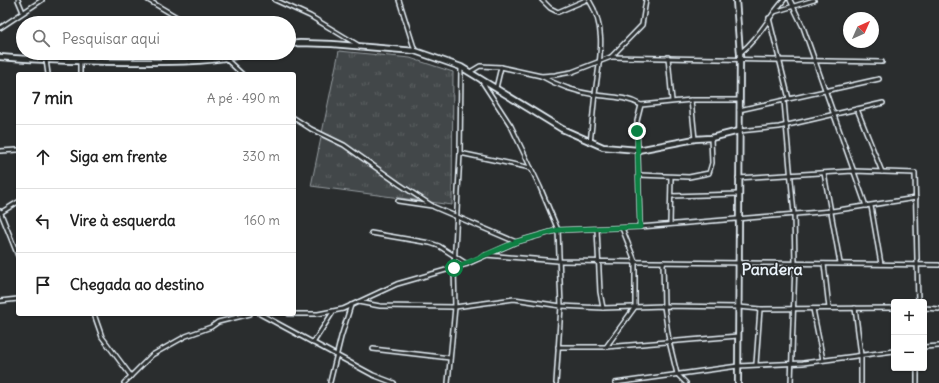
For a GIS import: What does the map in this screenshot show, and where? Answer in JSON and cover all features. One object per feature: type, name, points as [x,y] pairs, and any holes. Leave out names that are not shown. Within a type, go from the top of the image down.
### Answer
[{"type":"street","points":[[18,0],[23,12]]},
{"type":"street","points":[[17,16],[42,0]]},
{"type":"street","points":[[148,0],[175,16]]},
{"type":"street","points":[[275,0],[310,16],[361,47]]},
{"type":"street","points":[[287,5],[288,0]]},
{"type":"street","points":[[399,0],[415,51]]},
{"type":"street","points":[[542,0],[550,8],[558,12],[586,0]]},
{"type":"street","points":[[589,0],[596,14],[599,25],[601,61],[595,95],[590,143]]},
{"type":"street","points":[[611,57],[642,25],[646,0]]},
{"type":"street","points":[[736,0],[740,56],[738,178],[738,383]]},
{"type":"street","points":[[740,56],[756,39],[773,12],[784,0]]},
{"type":"street","points":[[790,0],[794,6],[815,61],[866,206]]},
{"type":"street","points":[[773,12],[814,0]]},
{"type":"street","points":[[0,28],[16,17]]},
{"type":"street","points":[[769,18],[789,99]]},
{"type":"street","points":[[296,43],[415,51],[461,67],[562,129],[590,143],[609,149],[638,150],[695,139],[711,138],[739,131],[787,125],[883,102]]},
{"type":"street","points":[[0,56],[16,57]]},
{"type":"street","points":[[541,76],[563,74],[611,57],[740,56],[780,60],[882,62]]},
{"type":"street","points":[[668,57],[672,101]]},
{"type":"street","points":[[48,72],[46,60],[80,62],[190,62],[214,60]]},
{"type":"street","points":[[227,60],[240,72]]},
{"type":"street","points":[[80,62],[80,72]]},
{"type":"street","points":[[470,72],[480,66],[501,67],[541,76],[563,87],[595,95],[626,98],[641,104],[691,100],[739,100]]},
{"type":"street","points":[[448,383],[455,307],[454,268],[460,153],[461,67]]},
{"type":"street","points":[[496,88],[501,67]]},
{"type":"street","points":[[480,79],[511,126],[558,230],[558,261],[561,306],[556,383]]},
{"type":"street","points":[[739,110],[879,79]]},
{"type":"street","points":[[691,100],[695,139]]},
{"type":"street","points":[[784,101],[794,214],[795,263],[791,383]]},
{"type":"street","points":[[640,227],[637,121],[641,104]]},
{"type":"street","points":[[857,109],[882,172]]},
{"type":"street","points":[[296,119],[311,129],[344,145],[381,172],[434,207]]},
{"type":"street","points":[[639,175],[689,177],[709,174],[712,163],[711,138]]},
{"type":"street","points":[[0,151],[16,150]]},
{"type":"street","points":[[460,153],[531,168]]},
{"type":"street","points":[[738,178],[853,171],[915,173],[918,299]]},
{"type":"street","points":[[824,173],[832,211],[840,263]]},
{"type":"street","points":[[670,224],[671,177]]},
{"type":"street","points":[[671,196],[739,194]]},
{"type":"street","points":[[296,314],[333,312],[352,305],[397,284],[467,264],[484,255],[516,242],[558,230],[640,227],[832,211],[916,198]]},
{"type":"street","points":[[398,201],[434,207],[516,242]]},
{"type":"street","points":[[16,203],[0,212],[16,251]]},
{"type":"street","points":[[871,206],[881,264]]},
{"type":"street","points":[[606,347],[635,307],[635,261],[622,228]]},
{"type":"street","points":[[597,229],[600,261],[600,292],[603,308]]},
{"type":"street","points":[[371,233],[440,246],[467,264]]},
{"type":"street","points":[[484,255],[558,261],[939,265]]},
{"type":"street","points":[[663,262],[664,306],[669,341],[677,374],[686,383]]},
{"type":"street","points":[[824,264],[829,308]]},
{"type":"street","points":[[0,301],[16,299]]},
{"type":"street","points":[[358,302],[386,306],[455,307],[514,299],[561,306],[603,308],[664,306],[739,306],[760,309],[891,308]]},
{"type":"street","points":[[330,382],[336,355],[352,305]]},
{"type":"street","points":[[856,308],[861,355],[861,383]]},
{"type":"street","points":[[927,308],[939,308]]},
{"type":"street","points":[[756,364],[760,309]]},
{"type":"street","points":[[814,309],[823,360]]},
{"type":"street","points":[[313,343],[333,312]]},
{"type":"street","points":[[95,316],[102,337],[131,376]]},
{"type":"street","points":[[124,383],[152,355],[186,336],[211,327],[218,322],[242,316]]},
{"type":"street","points":[[264,316],[336,355],[394,383]]},
{"type":"street","points":[[558,347],[606,347],[738,336]]},
{"type":"street","points":[[927,347],[939,346]]},
{"type":"street","points":[[373,349],[450,358]]},
{"type":"street","points":[[615,383],[738,366],[792,363],[891,351]]},
{"type":"street","points":[[917,371],[917,383]]},
{"type":"green space","points":[[339,51],[410,58],[453,72],[452,205],[311,186]]},
{"type":"district","name":"Pandera","points":[[772,269]]},
{"type":"route","points":[[454,268],[467,264],[484,255],[516,242],[558,230],[640,227],[637,131]]}]
